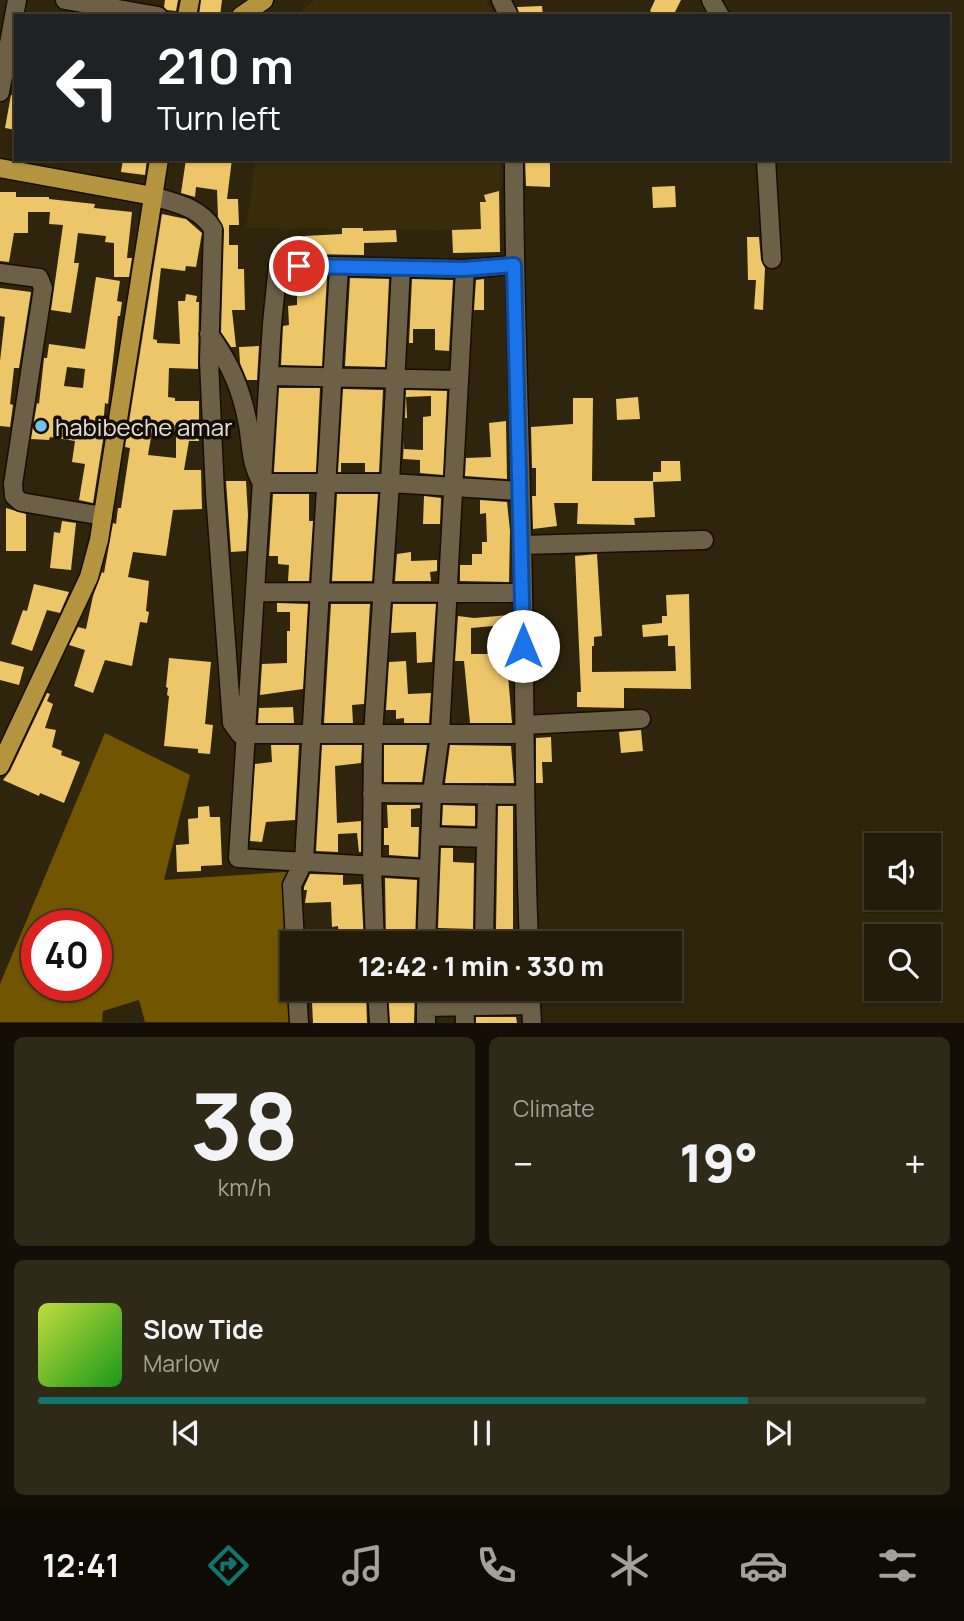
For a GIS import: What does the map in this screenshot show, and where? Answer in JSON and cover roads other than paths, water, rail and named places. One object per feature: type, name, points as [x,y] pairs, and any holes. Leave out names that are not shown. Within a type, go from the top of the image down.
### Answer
[{"type":"main road","points":[[244,14],[264,0]]},
{"type":"main road","points":[[0,764],[89,576],[99,540],[159,161]]},
{"type":"main road","points":[[152,196],[168,161]]},
{"type":"main road","points":[[0,168],[152,196]]},
{"type":"street","points":[[0,92],[16,0]]},
{"type":"street","points":[[65,0],[146,14]]},
{"type":"street","points":[[514,161],[529,931]]},
{"type":"street","points":[[766,161],[772,259]]},
{"type":"street","points":[[152,196],[206,217],[213,229],[209,334],[215,493],[232,723],[240,734],[440,734],[641,719]]},
{"type":"street","points":[[429,869],[237,858],[278,265],[464,269],[514,265]]},
{"type":"street","points":[[294,931],[292,885],[304,861],[339,267]]},
{"type":"street","points":[[375,931],[373,734],[401,268]]},
{"type":"street","points":[[426,931],[432,793],[440,734],[464,269]]},
{"type":"street","points":[[0,273],[39,278],[43,288],[13,484],[14,496],[21,502],[103,516]]},
{"type":"street","points":[[209,334],[226,358],[239,385],[248,424],[253,466],[262,483]]},
{"type":"street","points":[[269,376],[459,380]]},
{"type":"street","points":[[262,483],[390,483],[520,491]]},
{"type":"street","points":[[522,545],[704,540]]},
{"type":"street","points":[[255,592],[523,593]]},
{"type":"street","points":[[372,793],[524,795]]},
{"type":"street","points":[[484,931],[487,794]]},
{"type":"street","points":[[430,836],[486,838]]},
{"type":"street","points":[[298,1001],[299,1023]]},
{"type":"street","points":[[378,1001],[379,1023]]},
{"type":"street","points":[[426,1006],[531,1005]]},
{"type":"place","name":"habibeche amar","points":[[41,426]]}]
